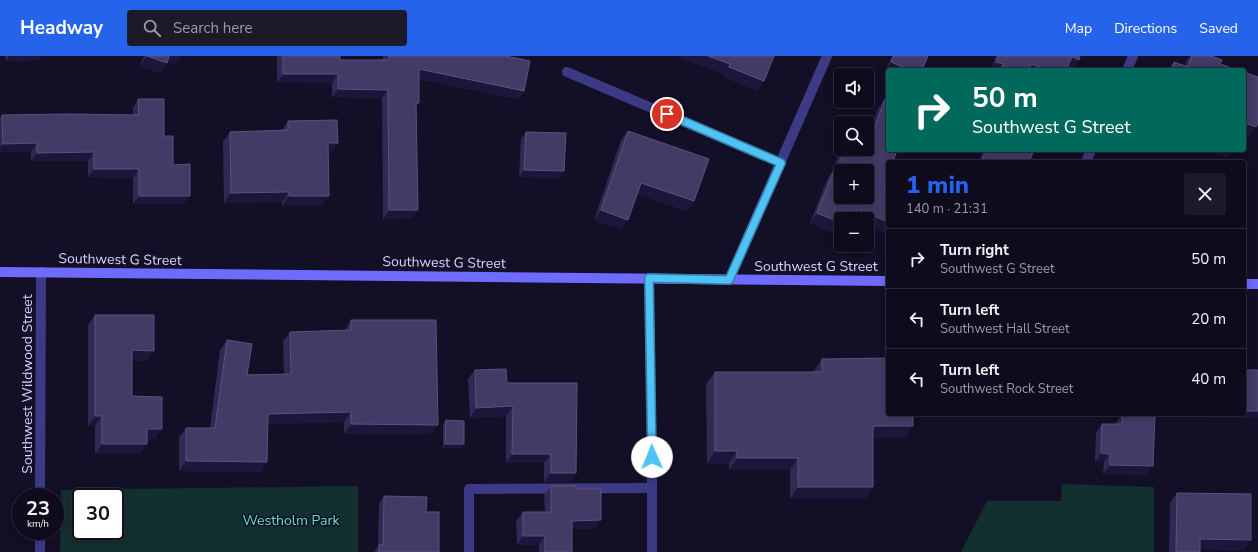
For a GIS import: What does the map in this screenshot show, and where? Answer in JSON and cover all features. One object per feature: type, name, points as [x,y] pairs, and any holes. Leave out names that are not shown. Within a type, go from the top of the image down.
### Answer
[{"type":"main road","name":"Southwest G Street","points":[[0,272],[886,281]]},
{"type":"main road","points":[[1246,284],[1258,284]]},
{"type":"street","points":[[729,280],[827,56]]},
{"type":"street","points":[[1127,68],[1133,56]]},
{"type":"street","points":[[567,72],[781,163]]},
{"type":"street","name":"Southwest Wildwood Street","points":[[40,488],[41,272]]},
{"type":"street","points":[[649,278],[652,552]]},
{"type":"street","points":[[469,552],[469,489],[652,488]]},
{"type":"street","points":[[40,540],[40,552]]},
{"type":"green space","points":[[1062,484],[1154,487],[1154,552],[961,552],[987,501],[1061,501]]},
{"type":"green space","name":"Westholm Park","points":[[358,486],[358,552],[60,552],[60,540],[64,540],[64,490],[72,490],[72,540],[124,540],[124,489]]},
{"type":"building","points":[[147,56],[169,56],[167,63]]},
{"type":"building","points":[[283,56],[340,56],[340,60],[389,60],[389,56],[506,56],[530,61],[524,91],[419,69],[419,103],[416,103],[418,210],[389,210],[388,90],[338,89],[338,74],[283,74]]},
{"type":"building","points":[[708,56],[774,56],[764,81],[729,67],[730,64]]},
{"type":"building","points":[[894,56],[928,56],[923,68],[904,68],[891,62]]},
{"type":"building","points":[[998,56],[1080,56],[1079,60],[1072,57],[1067,68],[1042,68],[1031,64],[1030,68],[1001,68],[1003,64],[996,62]]},
{"type":"building","points":[[1192,56],[1211,56],[1222,60],[1220,64],[1231,68],[1172,68],[1174,62],[1188,67]]},
{"type":"building","points":[[1246,73],[1258,77],[1258,122],[1256,127],[1246,124]]},
{"type":"building","points":[[138,99],[164,99],[164,136],[173,136],[173,165],[190,164],[190,196],[139,196],[139,169],[94,169],[94,152],[37,153],[37,143],[3,144],[2,115],[139,115]]},
{"type":"building","points":[[886,99],[886,152],[896,152],[894,160],[886,160],[886,184],[884,190],[886,190],[886,221],[874,216],[874,212],[864,212],[857,209],[856,212],[834,212],[834,220],[817,213],[834,170],[834,204],[874,204],[874,164],[839,164],[842,156],[874,156],[874,129]]},
{"type":"building","points":[[337,120],[338,143],[328,143],[329,196],[289,196],[289,192],[231,193],[230,132],[288,130],[288,121]]},
{"type":"building","points":[[628,131],[709,159],[694,201],[641,183],[628,220],[601,210]]},
{"type":"building","points":[[526,132],[566,133],[564,171],[524,170]]},
{"type":"building","points":[[985,152],[1033,152],[1030,160],[982,160]]},
{"type":"building","points":[[95,315],[154,315],[154,351],[132,350],[132,396],[162,397],[162,429],[147,429],[147,444],[102,444],[102,416],[95,416]]},
{"type":"building","points":[[351,320],[436,320],[438,425],[351,424],[351,412],[268,414],[267,462],[186,461],[186,428],[215,428],[227,340],[252,344],[247,375],[291,374],[290,332],[351,330]]},
{"type":"building","points":[[886,358],[886,416],[913,416],[913,426],[873,426],[873,487],[798,487],[798,458],[737,458],[737,451],[715,451],[715,372],[822,372],[822,359]]},
{"type":"building","points":[[506,369],[507,383],[577,383],[576,473],[551,473],[551,454],[512,454],[513,406],[476,408],[475,370]]},
{"type":"building","points":[[1246,370],[1258,370],[1258,411],[1246,411]]},
{"type":"building","points":[[1123,416],[1155,416],[1153,466],[1110,465],[1110,454],[1101,453],[1102,424],[1122,424]]},
{"type":"building","points":[[446,420],[464,421],[464,444],[445,444]]},
{"type":"building","points":[[551,486],[576,486],[576,489],[601,489],[601,520],[572,521],[572,552],[545,552],[545,536],[523,536],[523,512],[551,512]]},
{"type":"building","points":[[1177,493],[1251,494],[1251,540],[1200,539],[1200,552],[1176,552]]},
{"type":"building","points":[[384,496],[427,497],[426,512],[439,512],[439,552],[379,552],[379,545],[383,545]]},
{"type":"route","points":[[652,457],[649,278],[729,280],[781,163],[667,114]]}]
